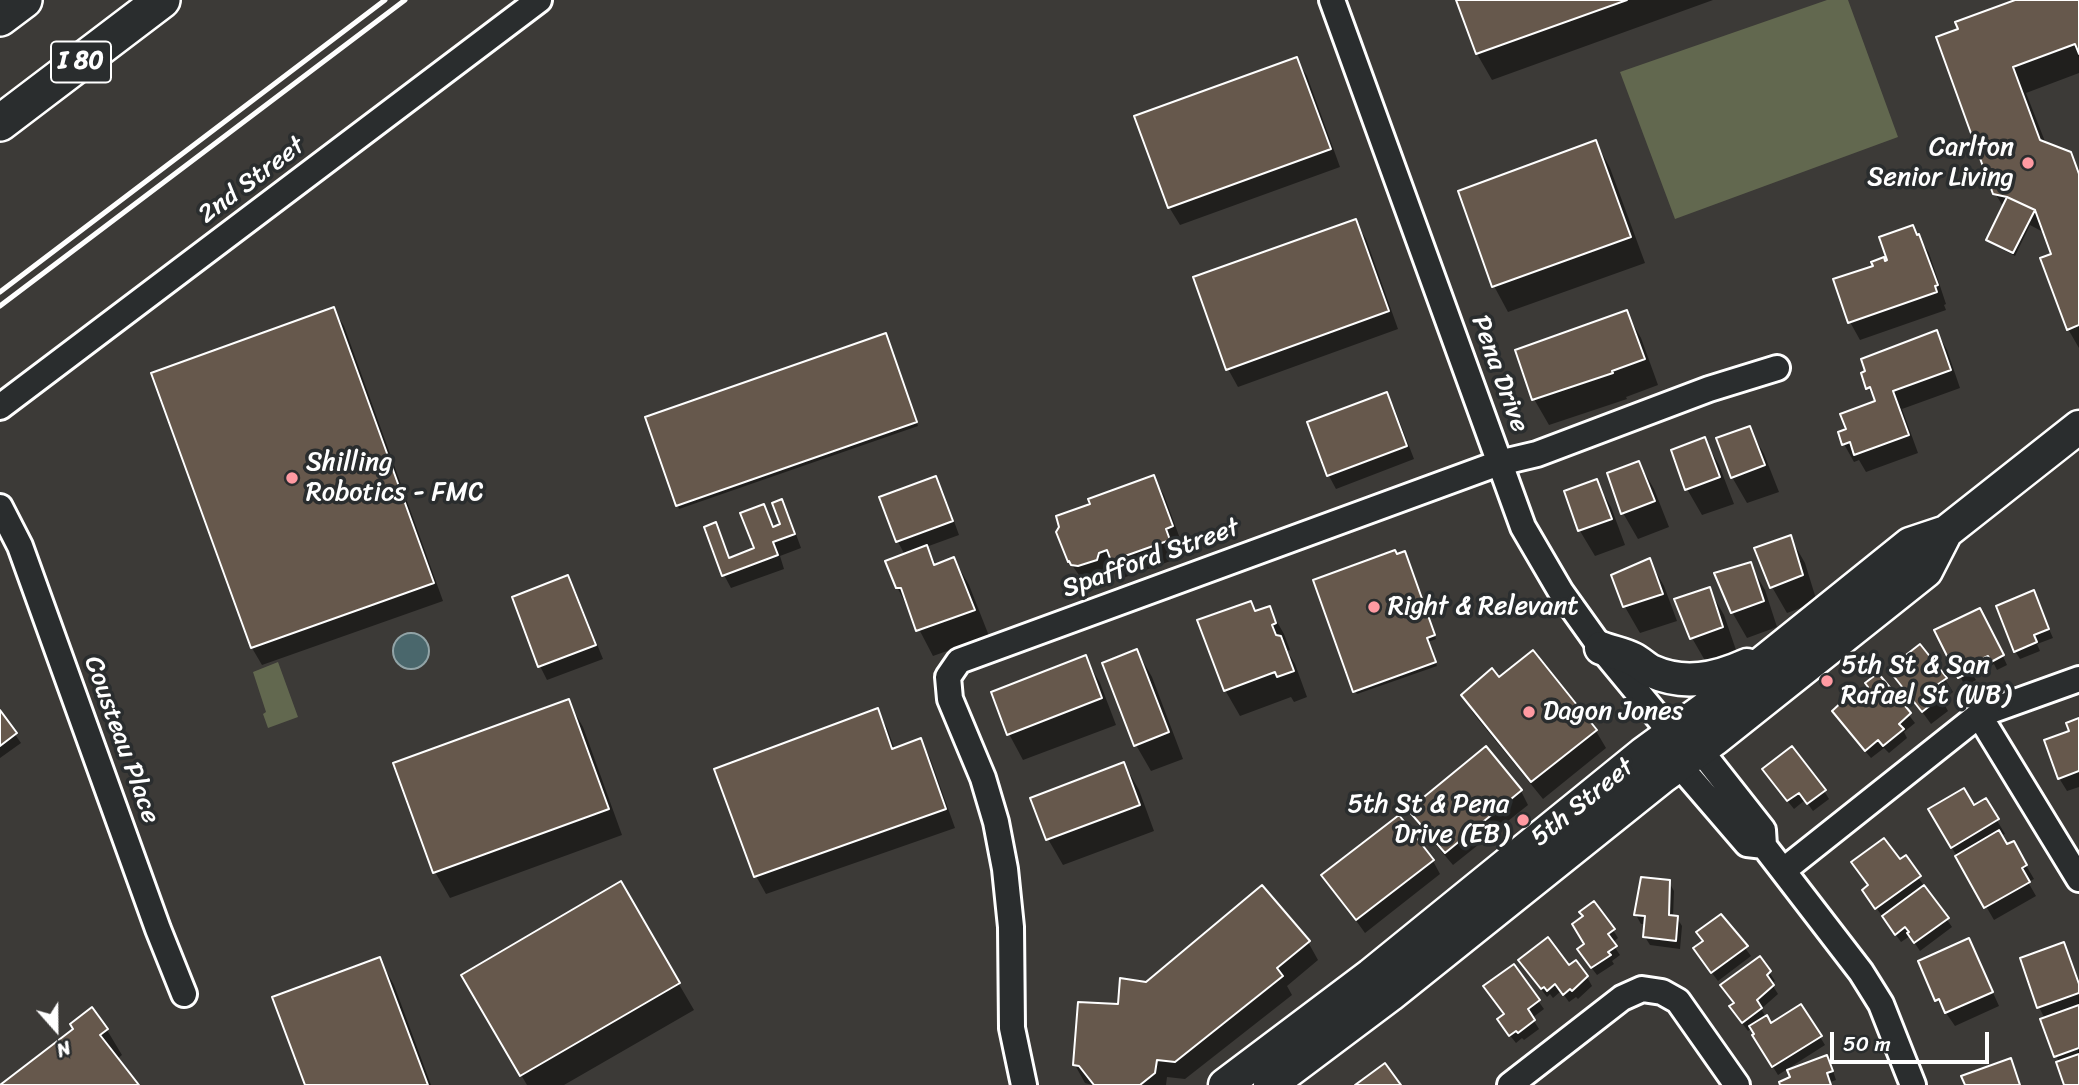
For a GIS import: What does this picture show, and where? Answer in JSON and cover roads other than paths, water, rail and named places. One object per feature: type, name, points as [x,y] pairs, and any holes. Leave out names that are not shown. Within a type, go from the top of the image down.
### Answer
[{"type":"highway","points":[[0,19],[24,0]]},
{"type":"highway","name":"I 80","points":[[0,123],[162,0]]},
{"type":"main road","name":"5th Street","points":[[1225,1085],[1371,975],[1643,754],[1672,734],[1910,544],[1946,532],[2079,427]]},
{"type":"main road","name":"5th Street","points":[[1270,1085],[1390,995],[1926,571],[1946,532]]},
{"type":"main road","points":[[1601,648],[1631,658],[1649,670],[1686,680],[1707,679],[1729,673],[1776,651]]},
{"type":"street","name":"2nd Street","points":[[0,407],[539,0]]},
{"type":"street","name":"Pena Drive","points":[[1332,0],[1522,527],[1560,592],[1601,648],[1672,734]]},
{"type":"street","name":"Spafford Street","points":[[1024,1085],[1012,1028],[1011,927],[1005,869],[996,822],[983,778],[950,699],[948,677],[959,661],[1499,463],[1537,454],[1709,389],[1777,368]]},
{"type":"street","name":"Cousteau Place","points":[[0,507],[20,546],[184,994]]},
{"type":"street","points":[[1784,870],[1979,716],[2079,678]]},
{"type":"street","points":[[1979,716],[2079,879]]},
{"type":"street","points":[[1672,734],[1689,757],[1763,830],[1764,846],[1861,972],[1881,1004],[1913,1085]]},
{"type":"street","points":[[1510,1085],[1622,998],[1643,989],[1662,992],[1678,1001],[1737,1085]]},
{"type":"water","points":[[411,633],[424,638],[429,651],[424,664],[411,669],[398,664],[393,651],[398,638]]},
{"type":"railway","points":[[0,292],[385,0]]},
{"type":"railway","points":[[0,306],[405,0]]},
{"type":"place","name":"Carlton Senior Living","points":[[2028,163]]},
{"type":"place","name":"Shilling Robotics - FMC","points":[[292,478]]},
{"type":"place","name":"Right & Relevant","points":[[1374,607]]},
{"type":"place","name":"5th St & San Rafael St (WB)","points":[[1827,681]]},
{"type":"place","name":"Dagon Jones","points":[[1529,712]]},
{"type":"place","name":"5th St & Pena Drive (EB)","points":[[1523,820]]}]
